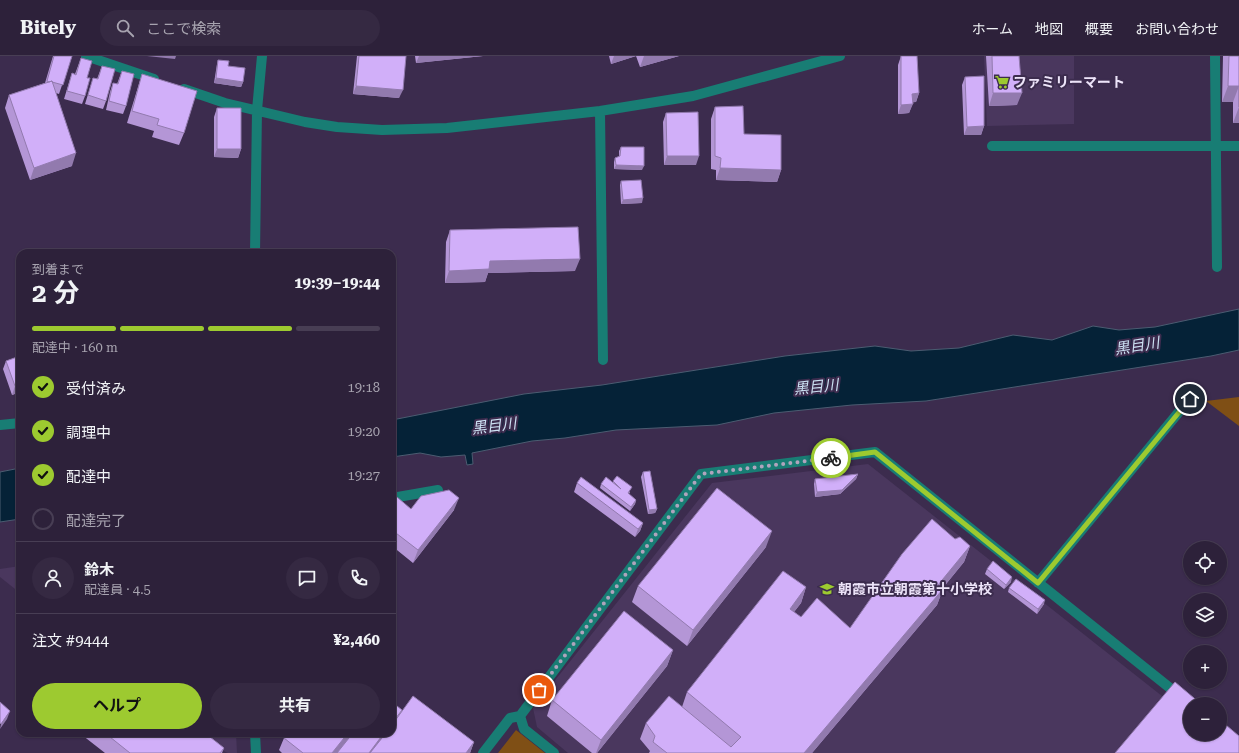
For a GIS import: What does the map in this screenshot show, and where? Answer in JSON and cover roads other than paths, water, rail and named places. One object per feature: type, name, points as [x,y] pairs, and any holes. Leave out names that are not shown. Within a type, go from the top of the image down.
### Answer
[{"type":"street","points":[[86,56],[225,103],[337,128],[382,130],[447,128],[600,111],[693,96],[840,56]]},
{"type":"street","points":[[255,249],[257,110],[262,56]]},
{"type":"street","points":[[1215,56],[1217,268]]},
{"type":"street","points":[[600,111],[603,360]]},
{"type":"street","points":[[992,146],[1239,146]]},
{"type":"street","points":[[1038,583],[1197,390]]},
{"type":"street","points":[[0,425],[16,423]]},
{"type":"street","points":[[483,753],[510,718],[520,716],[701,474],[875,452],[1183,698]]},
{"type":"street","points":[[396,497],[438,490]]},
{"type":"street","points":[[520,716],[524,729],[554,753]]},
{"type":"street","points":[[255,737],[256,753]]},
{"type":"water","name":"黒目川","points":[[1239,309],[1239,350],[1211,356],[926,401],[852,405],[774,413],[717,425],[616,430],[565,438],[532,441],[472,453],[473,464],[467,465],[465,455],[441,457],[420,453],[396,456],[396,419],[524,394],[602,385],[785,356],[875,346],[911,351],[959,348],[1013,335],[1052,340],[1093,326],[1119,330],[1155,327]]},
{"type":"water","points":[[16,469],[16,520],[0,522],[0,472]]},
{"type":"place","name":"ファミリーマート","points":[[1002,82]]},
{"type":"place","name":"朝霞市立朝霞第十小学校","points":[[827,589]]}]
